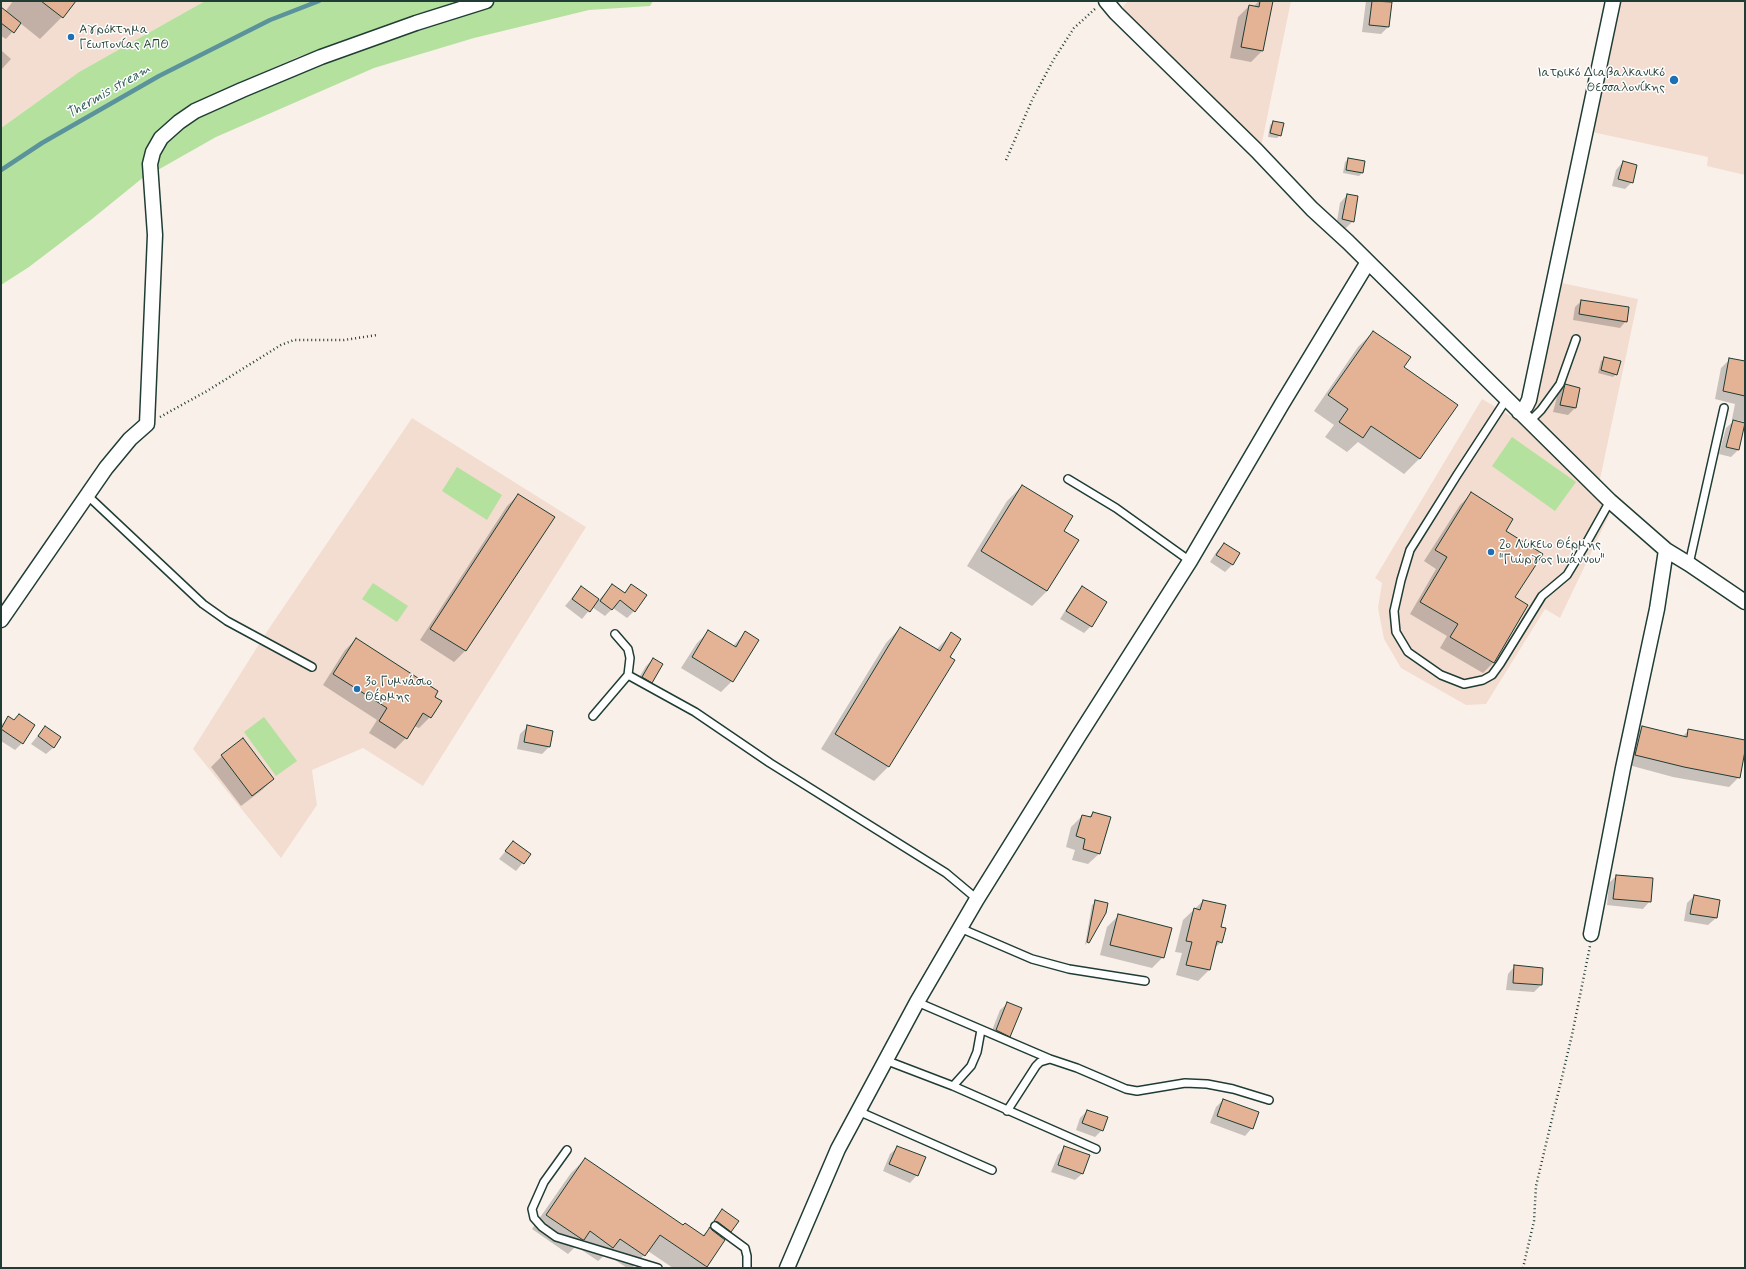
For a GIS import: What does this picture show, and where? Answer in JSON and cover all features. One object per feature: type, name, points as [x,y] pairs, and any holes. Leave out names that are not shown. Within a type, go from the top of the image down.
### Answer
[{"type":"street","points":[[1,620],[106,468],[130,439],[148,424],[154,259],[154,213],[150,164],[153,152],[161,138],[179,122],[195,111],[235,92],[321,57],[416,23],[486,1]]},
{"type":"street","points":[[1524,417],[1529,400],[1614,1]]},
{"type":"street","points":[[1102,3],[1116,13],[1257,151],[1312,209],[1368,262],[1506,400],[1610,501],[1666,550],[1690,564],[1745,602]]},
{"type":"street","points":[[787,1268],[823,1182],[858,1111],[917,1002],[977,899],[1078,736],[1190,561],[1368,262]]},
{"type":"street","points":[[1591,934],[1623,768],[1657,609],[1666,550]]},
{"type":"lane","points":[[1524,417],[1541,410],[1560,384],[1576,339]]},
{"type":"lane","points":[[1506,400],[1410,550],[1394,611],[1396,632],[1408,652],[1441,675],[1464,684],[1483,680],[1492,674],[1500,664],[1542,596],[1567,575],[1610,501]]},
{"type":"lane","points":[[1690,564],[1724,408]]},
{"type":"lane","points":[[1068,479],[1116,508],[1190,561]]},
{"type":"lane","points":[[87,495],[202,604],[227,621],[312,667]]},
{"type":"lane","points":[[593,716],[628,675],[630,658],[628,649],[615,634]]},
{"type":"lane","points":[[628,675],[695,712],[770,763],[946,873],[977,899]]},
{"type":"lane","points":[[960,928],[1032,959],[1069,969],[1145,981]]},
{"type":"lane","points":[[917,1002],[1050,1059],[1062,1062],[1126,1089],[1137,1091],[1185,1083],[1207,1084],[1233,1089],[1269,1100]]},
{"type":"lane","points":[[952,1086],[971,1066],[978,1052],[981,1030]]},
{"type":"lane","points":[[1007,1111],[1036,1066],[1040,1062],[1050,1059]]},
{"type":"lane","points":[[885,1060],[952,1086],[1096,1149]]},
{"type":"lane","points":[[858,1111],[992,1170]]},
{"type":"lane","points":[[567,1150],[541,1189],[532,1209],[534,1218],[542,1227],[556,1237],[658,1268]]},
{"type":"lane","points":[[715,1226],[745,1248],[747,1268]]},
{"type":"path","points":[[1006,160],[1033,98],[1067,38],[1074,28],[1102,3]]},
{"type":"path","points":[[148,424],[207,392],[281,345],[294,340],[344,340],[377,335]]},
{"type":"path","points":[[1523,1268],[1534,1221],[1536,1186],[1572,1035],[1591,934]]},
{"type":"shaded area","name":"Αγρόκτημα Γεωπονίας ΑΠΘ","points":[[1,1],[205,1],[79,72],[1,128]]},
{"type":"shaded area","points":[[1128,1],[1291,1],[1261,147],[1120,10]]},
{"type":"shaded area","name":"Ιατρικό Διαβαλκανικό Θεσσαλονίκης","points":[[1618,1],[1745,1],[1745,175],[1707,166],[1708,157],[1592,132]]},
{"type":"shaded area","points":[[1557,282],[1638,299],[1599,484],[1530,414]]},
{"type":"shaded area","name":"2ο Λύκειο Θέρμης \"Γιώργος Ιωάννου\"","points":[[1482,399],[1516,419],[1610,513],[1560,618],[1545,609],[1486,704],[1466,705],[1401,668],[1384,639],[1378,608],[1382,583],[1375,578]]},
{"type":"shaded area","name":"3ο Γυμνάσιο Θέρμης","points":[[412,418],[586,527],[423,786],[363,748],[312,770],[317,805],[281,858],[193,749],[268,630]]},
{"type":"green space","points":[[205,1],[457,1],[298,57],[198,101],[167,123],[152,139],[145,153],[145,176],[29,267],[1,285],[1,128],[79,72]]},
{"type":"green space","points":[[495,1],[653,1],[650,6],[589,10],[474,38],[374,68],[216,137],[156,171],[156,161],[167,139],[199,114],[385,36]]},
{"type":"green space","points":[[1512,437],[1576,482],[1555,511],[1492,466]]},
{"type":"green space","points":[[457,467],[502,495],[487,520],[442,491]]},
{"type":"green space","points":[[373,583],[408,606],[397,622],[362,599]]},
{"type":"green space","points":[[264,717],[297,761],[276,776],[244,732]]},
{"type":"building","points":[[41,1],[76,1],[63,18]]},
{"type":"building","points":[[1260,1],[1273,1],[1263,51],[1241,47],[1249,5],[1259,7]]},
{"type":"building","points":[[1372,1],[1392,2],[1389,27],[1369,25]]},
{"type":"building","points":[[1,7],[21,23],[14,33],[1,23]]},
{"type":"building","points":[[1273,121],[1284,123],[1281,136],[1270,133]]},
{"type":"building","points":[[1348,158],[1365,161],[1363,173],[1346,170]]},
{"type":"building","points":[[1623,161],[1637,165],[1633,183],[1618,179]]},
{"type":"building","points":[[1347,194],[1358,196],[1354,222],[1342,219]]},
{"type":"building","points":[[1581,300],[1629,307],[1627,322],[1579,314]]},
{"type":"building","points":[[1373,331],[1411,357],[1404,367],[1458,405],[1420,459],[1371,426],[1363,438],[1339,422],[1348,409],[1328,395]]},
{"type":"building","points":[[1604,357],[1621,361],[1617,375],[1601,370]]},
{"type":"building","points":[[1729,358],[1745,361],[1745,396],[1723,391]]},
{"type":"building","points":[[1565,384],[1580,388],[1576,408],[1560,405]]},
{"type":"building","points":[[1733,420],[1745,423],[1739,450],[1726,447]]},
{"type":"building","points":[[1022,485],[1073,516],[1064,531],[1079,540],[1047,591],[981,551]]},
{"type":"building","points":[[1471,492],[1513,519],[1506,531],[1543,554],[1515,597],[1528,605],[1494,663],[1450,637],[1458,624],[1420,602],[1447,557],[1435,550]]},
{"type":"building","points":[[518,494],[555,517],[466,651],[430,629]]},
{"type":"building","points":[[1224,543],[1240,553],[1233,565],[1216,555]]},
{"type":"building","points":[[612,584],[625,593],[631,584],[647,595],[635,612],[620,600],[612,610],[600,601]]},
{"type":"building","points":[[581,586],[599,599],[590,612],[572,599]]},
{"type":"building","points":[[1082,586],[1107,602],[1092,627],[1066,611]]},
{"type":"building","points":[[900,627],[940,651],[951,632],[961,639],[950,657],[955,660],[889,767],[835,734]]},
{"type":"building","points":[[708,630],[736,647],[745,631],[759,640],[733,682],[692,657]]},
{"type":"building","points":[[356,638],[438,691],[435,697],[442,701],[431,718],[423,713],[407,739],[379,721],[387,708],[333,674]]},
{"type":"building","points":[[653,658],[663,664],[652,683],[642,677]]},
{"type":"building","points":[[19,714],[35,725],[23,744],[1,729],[8,716],[14,720]]},
{"type":"building","points":[[527,725],[553,731],[550,747],[524,742]]},
{"type":"building","points":[[45,726],[61,737],[54,748],[38,736]]},
{"type":"building","points":[[1642,726],[1687,737],[1688,729],[1745,740],[1745,751],[1740,778],[1684,767],[1635,755]]},
{"type":"building","points":[[243,738],[274,779],[252,796],[221,755]]},
{"type":"building","points":[[1093,812],[1111,817],[1100,854],[1083,849],[1085,839],[1076,836],[1082,815],[1091,817]]},
{"type":"building","points":[[513,841],[531,854],[524,864],[505,851]]},
{"type":"building","points":[[1616,875],[1653,878],[1651,902],[1613,899]]},
{"type":"building","points":[[1694,895],[1720,900],[1717,918],[1690,914]]},
{"type":"building","points":[[1095,900],[1108,903],[1106,913],[1089,943],[1087,942]]},
{"type":"building","points":[[1203,900],[1226,905],[1221,927],[1226,928],[1222,943],[1217,941],[1210,970],[1186,965],[1192,942],[1186,941],[1194,908],[1200,910]]},
{"type":"building","points":[[1118,914],[1172,928],[1164,958],[1110,945]]},
{"type":"building","points":[[1514,965],[1543,968],[1542,985],[1513,983]]},
{"type":"building","points":[[1007,1002],[1022,1008],[1010,1037],[996,1030]]},
{"type":"building","points":[[1223,1099],[1259,1112],[1253,1129],[1217,1116]]},
{"type":"building","points":[[1087,1110],[1108,1117],[1103,1131],[1082,1123]]},
{"type":"building","points":[[897,1146],[926,1157],[918,1176],[889,1164]]},
{"type":"building","points":[[1064,1146],[1090,1155],[1083,1174],[1058,1165]]},
{"type":"building","points":[[585,1158],[683,1225],[685,1223],[704,1236],[710,1227],[725,1240],[707,1267],[660,1235],[645,1256],[620,1239],[613,1248],[590,1231],[583,1240],[546,1215]]},
{"type":"building","points":[[722,1209],[739,1221],[731,1232],[718,1222],[714,1221]]},
{"type":"waterway","name":"Thermis stream","points":[[1,170],[42,143],[159,76],[270,20],[319,1]]},
{"type":"place","name":"Αγρόκτημα Γεωπονίας ΑΠΘ","points":[[71,37]]},
{"type":"place","name":"Ιατρικό Διαβαλκανικό Θεσσαλονίκης","points":[[1674,80]]},
{"type":"place","name":"2ο Λύκειο Θέρμης \"Γιώργος Ιωάννου\"","points":[[1491,552]]},
{"type":"place","name":"3ο Γυμνάσιο Θέρμης","points":[[357,689]]}]
